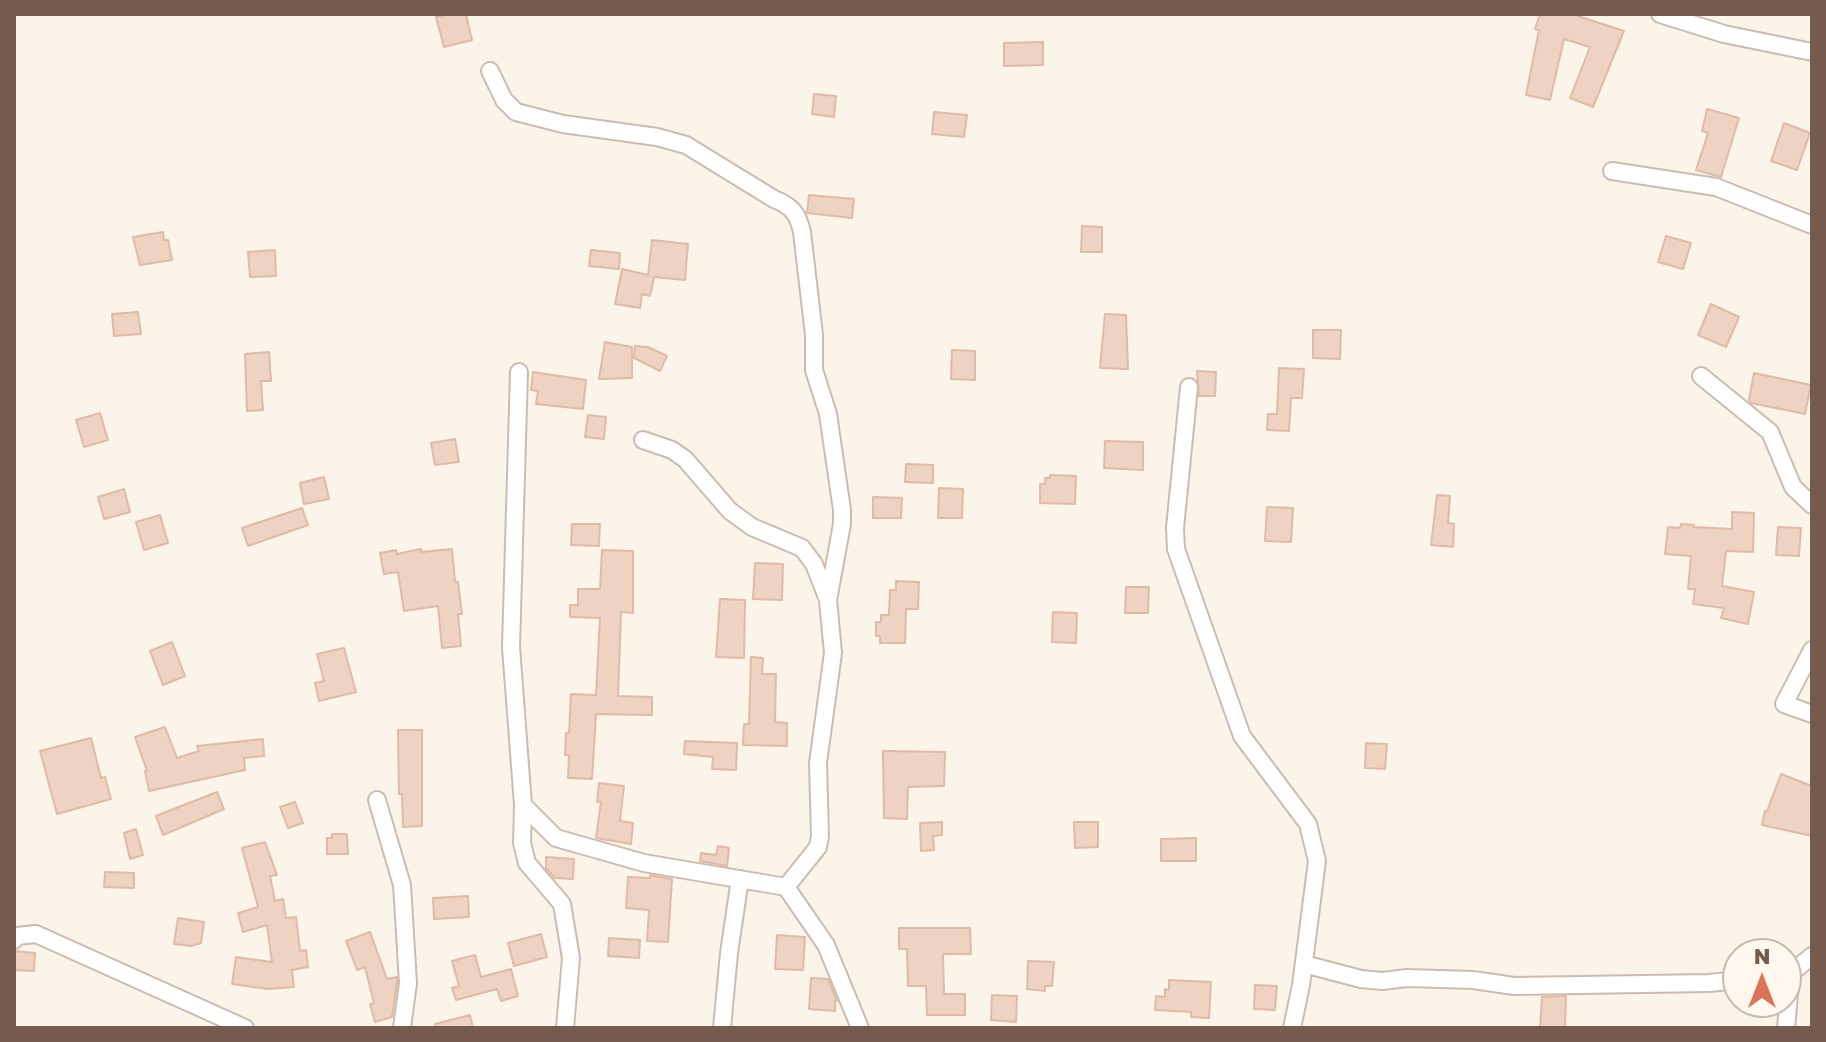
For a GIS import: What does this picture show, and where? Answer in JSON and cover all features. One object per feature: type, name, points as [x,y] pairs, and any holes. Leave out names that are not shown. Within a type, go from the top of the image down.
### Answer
[{"type":"street","points":[[1660,14],[1724,34],[1812,52]]},
{"type":"street","points":[[490,71],[504,100],[516,112],[563,124],[657,137],[686,145],[774,199],[788,204],[798,217],[814,335],[814,370],[828,414],[842,524],[828,600],[833,653],[818,763],[820,836],[818,847],[786,887]]},
{"type":"street","points":[[1612,171],[1716,187],[1812,225]]},
{"type":"street","points":[[519,372],[511,647],[523,805],[522,843],[527,863],[562,904],[571,958],[565,1028]]},
{"type":"street","points":[[1701,376],[1770,432],[1793,487],[1812,505]]},
{"type":"street","points":[[1189,387],[1175,528],[1176,549],[1242,736],[1308,824],[1317,861],[1292,1028]]},
{"type":"street","points":[[643,440],[672,450],[685,459],[730,511],[752,527],[802,548],[814,564],[828,600]]},
{"type":"street","points":[[1812,650],[1784,704],[1812,714]]},
{"type":"street","points":[[377,800],[402,885],[408,983],[402,1028]]},
{"type":"street","points":[[523,805],[556,838],[644,863],[786,887],[826,945],[860,1028]]},
{"type":"street","points":[[722,1028],[740,879]]},
{"type":"street","points":[[14,940],[17,936],[36,934],[245,1028]]},
{"type":"street","points":[[1304,964],[1361,979],[1382,981],[1407,978],[1473,980],[1514,986],[1722,982]]},
{"type":"building","points":[[466,14],[472,40],[444,47],[436,17]]},
{"type":"building","points":[[1540,14],[1572,14],[1624,31],[1593,107],[1570,98],[1590,47],[1564,39],[1550,100],[1526,95]]},
{"type":"building","points":[[1043,42],[1043,65],[1004,66],[1004,43]]},
{"type":"building","points":[[814,94],[836,96],[834,117],[812,114]]},
{"type":"building","points":[[1707,109],[1739,118],[1721,177],[1696,170],[1708,133],[1702,131]]},
{"type":"building","points":[[934,112],[967,115],[964,137],[932,134]]},
{"type":"building","points":[[1784,123],[1810,133],[1797,170],[1771,161]]},
{"type":"building","points":[[809,195],[854,199],[852,218],[807,213]]},
{"type":"building","points":[[1082,226],[1102,227],[1102,252],[1081,252]]},
{"type":"building","points":[[163,232],[172,260],[140,265],[133,237]]},
{"type":"building","points":[[1666,236],[1691,243],[1683,269],[1658,262]]},
{"type":"building","points":[[652,240],[688,244],[685,280],[654,277],[650,296],[642,294],[640,308],[615,304],[622,269],[648,275]]},
{"type":"building","points":[[275,250],[276,276],[250,277],[248,252]]},
{"type":"building","points":[[591,250],[620,253],[619,269],[589,266]]},
{"type":"building","points":[[1711,304],[1739,317],[1726,347],[1698,335]]},
{"type":"building","points":[[138,312],[141,334],[114,336],[112,314]]},
{"type":"building","points":[[1105,314],[1126,315],[1128,369],[1100,368]]},
{"type":"building","points":[[1313,330],[1341,330],[1340,359],[1313,358]]},
{"type":"building","points":[[605,342],[632,347],[632,378],[599,379]]},
{"type":"building","points":[[635,346],[648,347],[667,356],[660,371],[634,358]]},
{"type":"building","points":[[952,350],[975,351],[975,380],[951,379]]},
{"type":"building","points":[[269,352],[271,381],[261,381],[263,410],[247,411],[245,354]]},
{"type":"building","points":[[1279,368],[1304,369],[1302,398],[1291,398],[1289,431],[1267,430],[1268,414],[1277,414]]},
{"type":"building","points":[[1197,371],[1216,372],[1215,396],[1199,396]]},
{"type":"building","points":[[533,372],[586,380],[583,409],[536,404],[538,391],[531,390]]},
{"type":"building","points":[[1754,373],[1811,385],[1805,414],[1751,403]]},
{"type":"building","points":[[100,413],[108,440],[84,447],[76,420]]},
{"type":"building","points":[[588,415],[606,417],[604,439],[585,437]]},
{"type":"building","points":[[455,439],[459,462],[435,465],[431,443]]},
{"type":"building","points":[[1105,441],[1143,442],[1143,470],[1104,468]]},
{"type":"building","points":[[906,464],[933,465],[933,483],[905,482]]},
{"type":"building","points":[[1050,475],[1076,476],[1075,504],[1040,503],[1040,484],[1045,484],[1045,478],[1050,478]]},
{"type":"building","points":[[324,477],[329,499],[304,504],[300,483]]},
{"type":"building","points":[[939,488],[963,489],[962,518],[938,518]]},
{"type":"building","points":[[124,489],[130,512],[104,519],[98,497]]},
{"type":"building","points":[[1437,495],[1450,496],[1448,523],[1454,524],[1453,547],[1431,545]]},
{"type":"building","points":[[873,497],[902,498],[901,518],[873,518]]},
{"type":"building","points":[[1267,507],[1293,508],[1291,542],[1265,541]]},
{"type":"building","points":[[302,508],[308,525],[248,546],[242,528]]},
{"type":"building","points":[[1732,512],[1754,513],[1753,552],[1726,551],[1722,586],[1754,592],[1748,624],[1721,618],[1724,608],[1693,604],[1695,589],[1688,589],[1691,556],[1665,554],[1668,527],[1680,528],[1681,524],[1732,529]]},
{"type":"building","points":[[160,515],[168,543],[144,550],[136,522]]},
{"type":"building","points":[[572,524],[600,524],[599,546],[571,545]]},
{"type":"building","points":[[1778,527],[1801,528],[1799,556],[1776,555]]},
{"type":"building","points":[[421,549],[421,552],[452,549],[462,614],[458,614],[461,646],[442,648],[438,606],[404,611],[398,572],[384,574],[380,553],[396,550],[397,554]]},
{"type":"building","points":[[602,550],[633,551],[633,613],[621,612],[618,696],[652,697],[652,715],[596,714],[592,779],[568,778],[569,755],[565,755],[571,694],[596,695],[600,618],[570,617],[570,605],[578,605],[578,589],[600,589]]},
{"type":"building","points":[[755,563],[783,564],[782,600],[753,599]]},
{"type":"building","points":[[896,581],[919,582],[918,609],[906,609],[905,643],[880,643],[880,636],[876,636],[876,622],[881,622],[881,615],[889,615],[890,590],[896,590]]},
{"type":"building","points":[[1126,587],[1149,587],[1148,613],[1125,613]]},
{"type":"building","points":[[720,599],[745,600],[744,658],[716,657]]},
{"type":"building","points":[[1053,612],[1077,613],[1076,643],[1052,642]]},
{"type":"building","points":[[172,642],[185,676],[163,685],[150,651]]},
{"type":"building","points":[[344,648],[356,692],[319,701],[315,683],[324,681],[317,654]]},
{"type":"building","points":[[751,657],[763,658],[762,674],[776,674],[775,722],[787,723],[787,746],[743,745],[744,724],[749,724]]},
{"type":"building","points":[[165,727],[177,758],[199,751],[197,746],[263,739],[264,756],[244,758],[245,770],[149,791],[147,771],[135,737]]},
{"type":"building","points":[[398,730],[422,730],[422,826],[403,827]]},
{"type":"building","points":[[91,738],[101,778],[105,777],[111,799],[57,814],[40,751]]},
{"type":"building","points":[[685,741],[737,743],[736,770],[712,769],[713,757],[684,754]]},
{"type":"building","points":[[1366,743],[1387,744],[1385,769],[1365,768]]},
{"type":"building","points":[[883,751],[945,752],[944,786],[908,787],[907,819],[884,818]]},
{"type":"building","points":[[1781,774],[1812,786],[1812,836],[1762,825]]},
{"type":"building","points":[[599,783],[624,786],[620,821],[633,823],[631,844],[596,838],[601,802],[597,802]]},
{"type":"building","points":[[217,792],[224,809],[163,835],[156,816]]},
{"type":"building","points":[[295,802],[303,823],[288,828],[280,807]]},
{"type":"building","points":[[942,822],[942,835],[933,836],[934,850],[921,851],[920,823]]},
{"type":"building","points":[[1074,822],[1098,822],[1098,847],[1075,848]]},
{"type":"building","points":[[136,829],[143,855],[130,859],[124,833]]},
{"type":"building","points":[[332,834],[347,834],[348,854],[327,854],[327,838],[332,838]]},
{"type":"building","points":[[1196,838],[1196,861],[1161,861],[1161,839]]},
{"type":"building","points":[[265,842],[277,875],[270,876],[275,901],[283,899],[286,918],[296,917],[300,951],[306,950],[308,967],[292,970],[294,987],[267,989],[232,984],[236,957],[272,962],[267,925],[243,932],[238,913],[258,907],[242,848]]},
{"type":"building","points":[[718,846],[729,848],[727,866],[700,861],[701,853],[716,855]]},
{"type":"building","points":[[546,857],[574,859],[573,879],[555,878],[546,868]]},
{"type":"building","points":[[105,872],[134,873],[134,888],[104,887]]},
{"type":"building","points":[[650,875],[672,879],[668,942],[647,941],[649,910],[626,908],[628,877],[650,878]]},
{"type":"building","points":[[468,896],[469,917],[434,919],[433,898]]},
{"type":"building","points":[[178,918],[204,922],[201,943],[191,946],[174,944]]},
{"type":"building","points":[[899,928],[970,928],[971,954],[943,954],[944,994],[965,994],[965,1015],[927,1015],[926,986],[908,986],[907,949],[899,949]]},
{"type":"building","points":[[370,932],[387,979],[397,977],[392,1017],[375,1022],[370,1004],[374,1003],[365,967],[357,970],[346,941]]},
{"type":"building","points":[[541,934],[547,957],[514,966],[508,943]]},
{"type":"building","points":[[777,935],[805,937],[803,970],[775,969]]},
{"type":"building","points":[[609,938],[640,940],[639,958],[608,956]]},
{"type":"building","points":[[14,951],[35,953],[34,971],[14,970]]},
{"type":"building","points":[[475,955],[481,977],[511,969],[518,996],[501,1001],[497,989],[456,1000],[452,988],[459,986],[452,961]]},
{"type":"building","points":[[1028,961],[1054,962],[1052,986],[1045,986],[1045,991],[1027,989]]},
{"type":"building","points":[[811,978],[828,979],[837,1001],[835,1011],[809,1009]]},
{"type":"building","points":[[1169,980],[1211,982],[1209,1018],[1191,1017],[1191,1012],[1155,1010],[1156,996],[1165,997]]},
{"type":"building","points":[[1255,985],[1277,986],[1275,1010],[1254,1009]]},
{"type":"building","points":[[992,995],[1017,996],[1016,1022],[991,1020]]},
{"type":"building","points":[[1566,996],[1565,1028],[1540,1028],[1542,997]]},
{"type":"building","points":[[470,1015],[473,1028],[436,1028],[435,1024]]}]
